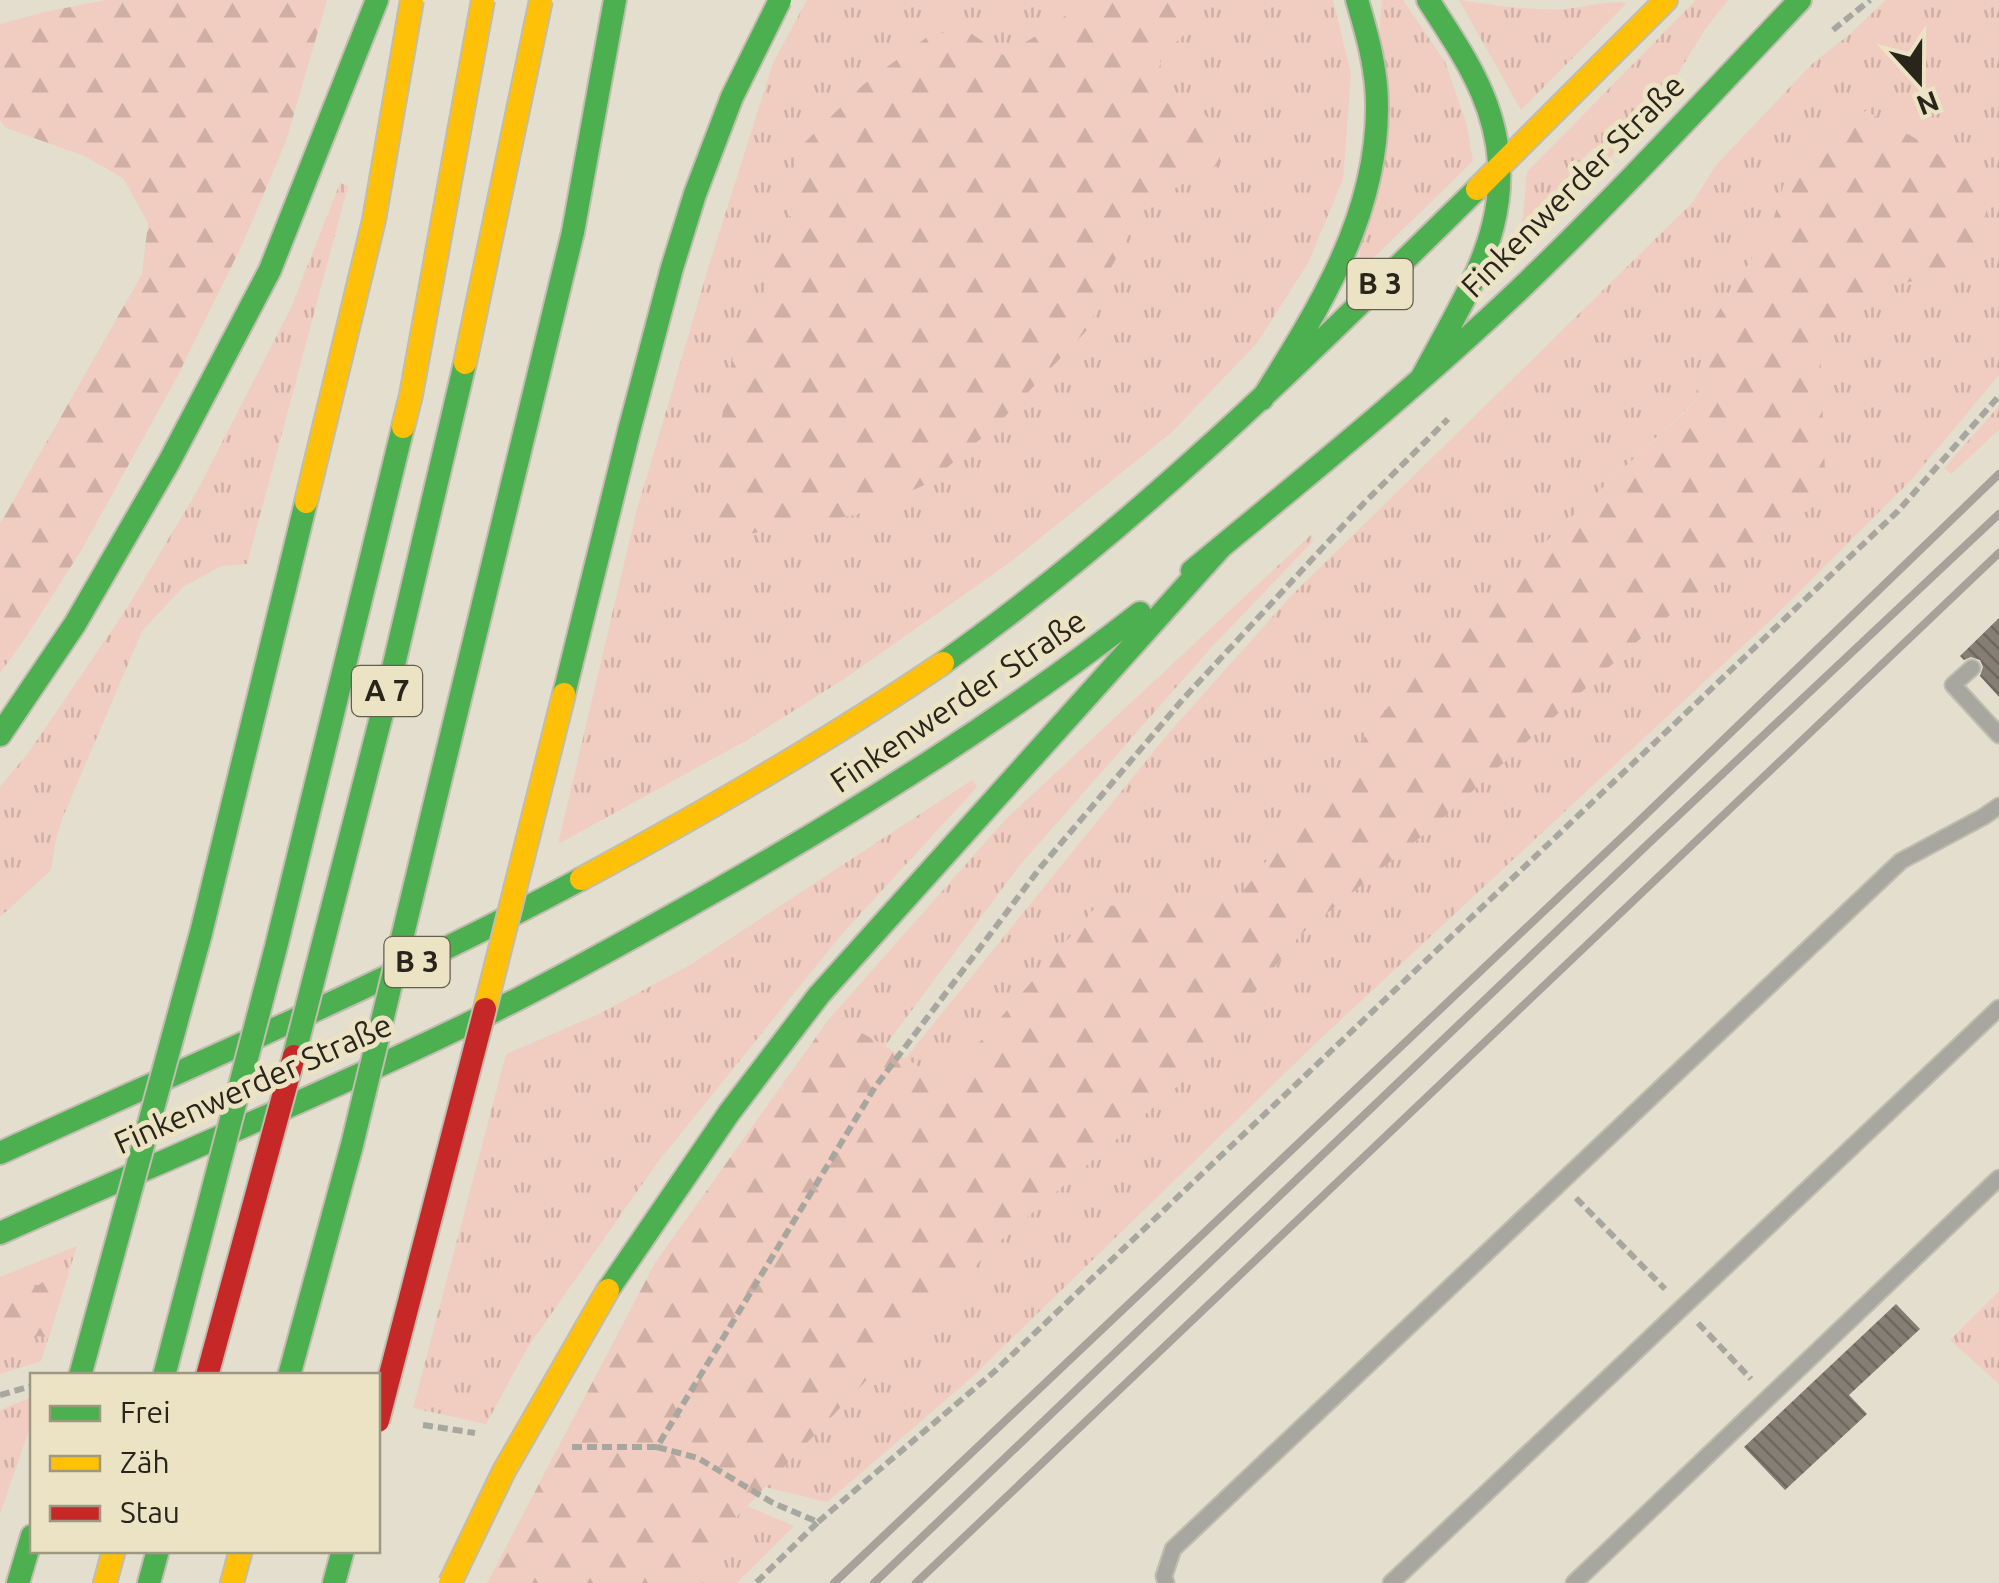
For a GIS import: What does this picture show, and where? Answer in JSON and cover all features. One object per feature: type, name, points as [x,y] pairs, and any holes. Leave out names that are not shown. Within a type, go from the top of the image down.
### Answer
[{"type":"main road","points":[[0,735],[75,624],[160,478],[270,270],[376,0]]},
{"type":"main road","points":[[81,1373],[201,933],[348,328],[374,220],[412,0]]},
{"type":"main road","name":"A 7","points":[[165,1373],[276,948],[411,395],[483,0]]},
{"type":"main road","name":"A 7","points":[[208,1373],[320,959],[413,589],[541,0]]},
{"type":"main road","name":"A 7","points":[[290,1373],[352,1145],[573,232],[615,0]]},
{"type":"main road","points":[[380,1413],[672,268],[732,98],[780,0]]},
{"type":"main road","points":[[1262,399],[1309,325],[1345,254],[1372,167],[1377,103],[1358,0]]},
{"type":"main road","points":[[1421,379],[1482,262],[1496,219],[1498,169],[1495,134],[1487,106],[1428,0]]},
{"type":"main road","name":"Finkenwerder Straße","points":[[0,1153],[463,941],[674,830],[820,744],[990,629],[1100,543],[1262,399],[1560,109],[1666,0]]},
{"type":"main road","name":"Finkenwerder Straße","points":[[0,1233],[459,1028],[630,940],[822,832],[1018,705],[1111,636],[1421,379],[1582,229],[1800,0]]},
{"type":"main road","points":[[450,1583],[504,1471],[608,1290],[729,1112],[818,994],[1222,546]]},
{"type":"main road","points":[[18,1583],[30,1543]]},
{"type":"main road","points":[[105,1583],[113,1553]]},
{"type":"main road","points":[[149,1583],[157,1553]]},
{"type":"main road","points":[[232,1583],[240,1553]]},
{"type":"main road","points":[[334,1583],[341,1553]]},
{"type":"lane","points":[[1972,668],[1954,685],[1999,735]]},
{"type":"lane","points":[[1166,1583],[1164,1576],[1173,1549],[1901,861],[1999,806]]},
{"type":"lane","points":[[1391,1583],[1999,1008]]},
{"type":"lane","points":[[1574,1583],[1999,1178]]},
{"type":"path","points":[[1824,36],[1870,0]]},
{"type":"path","points":[[756,1583],[818,1522],[995,1371],[1184,1193],[1898,511],[1999,396]]},
{"type":"path","points":[[657,1447],[876,1087],[1040,868],[1184,698],[1364,503],[1448,419]]},
{"type":"path","points":[[0,1395],[30,1387]]},
{"type":"path","points":[[416,1424],[493,1435]]},
{"type":"path","points":[[570,1447],[657,1447],[698,1458],[773,1502],[818,1522]]},
{"type":"green space","points":[[106,0],[327,0],[286,141],[242,245],[176,379],[82,549],[26,637],[0,641],[0,524],[142,274],[148,223],[123,178],[84,156],[6,128],[0,120],[0,24]]},
{"type":"green space","points":[[807,0],[1333,0],[1351,74],[1343,179],[1308,263],[1257,343],[1172,432],[1009,563],[844,679],[749,739],[558,844],[636,513],[710,262],[773,63]]},
{"type":"green space","points":[[1087,0],[1193,0],[1186,33],[1160,57],[1162,86],[1220,128],[1220,164],[1146,204],[1112,266],[1089,328],[998,424],[929,483],[856,515],[720,539],[713,467],[733,355],[771,276],[791,212],[797,150],[863,85],[927,37],[963,28],[1003,55]]},
{"type":"green space","points":[[1382,0],[1403,0],[1445,62],[1466,122],[1473,161],[1358,273]]},
{"type":"green space","points":[[1459,0],[1550,9],[1627,3],[1521,110]]},
{"type":"green space","points":[[1696,0],[1728,0],[1657,107],[1607,161],[1595,147],[1568,172],[1581,187],[1521,248],[1517,234],[1523,217],[1527,172]]},
{"type":"green space","points":[[1886,0],[1999,0],[1999,375],[1912,479],[1774,617],[1319,1040],[971,1378],[827,1502],[765,1487],[994,1246],[1189,1076],[1299,936],[1433,827],[1640,639],[1745,555],[1826,497],[1819,345],[1889,286],[1973,269],[1990,193],[1920,141],[1866,111],[1793,155],[1770,230],[1710,325],[1694,402],[1417,670],[1240,895],[1096,907],[945,1082],[905,1059],[1167,735],[1290,597],[1692,203],[1717,164],[1812,64]]},
{"type":"green space","points":[[1866,111],[1920,141],[1990,192],[1974,269],[1889,286],[1820,345],[1826,497],[1745,555],[1640,639],[1433,827],[1299,936],[1189,1076],[994,1246],[674,1583],[487,1583],[655,1263],[829,1019],[864,1034],[945,1082],[1096,907],[1240,895],[1417,670],[1563,525],[1694,403],[1710,325],[1770,230],[1793,155]]},
{"type":"green space","points":[[340,183],[348,186],[247,564],[221,566],[183,587],[142,631],[63,817],[51,870],[0,917],[0,787],[29,752],[127,608],[196,493],[291,308]]},
{"type":"green space","points":[[1999,406],[1999,430],[1951,474],[1944,468]]},
{"type":"green space","points":[[1311,535],[1313,541],[1209,650],[1019,866],[885,1046],[829,1019],[1005,820]]},
{"type":"green space","points":[[26,637],[0,673],[0,641]]},
{"type":"green space","points":[[972,780],[977,787],[841,935],[657,1163],[528,1347],[486,1424],[413,1408],[506,1054],[599,1014],[690,965]]},
{"type":"green space","points":[[77,1246],[41,1361],[0,1374],[0,1277]]},
{"type":"green space","points":[[69,1271],[49,1337],[20,1335],[0,1342],[0,1302]]},
{"type":"green space","points":[[1999,1291],[1999,1384],[1950,1340]]},
{"type":"green space","points":[[30,1398],[30,1427],[0,1514],[0,1410]]},
{"type":"green space","points":[[747,1506],[794,1526],[737,1583],[674,1583]]},
{"type":"building","points":[[1999,618],[1999,697],[1980,676],[1980,660],[1964,660],[1960,656]]},
{"type":"building","points":[[1896,1304],[1920,1329],[1849,1395],[1867,1414],[1785,1490],[1744,1447]]},
{"type":"railway","points":[[834,1583],[1636,824],[1999,474]]},
{"type":"railway","points":[[874,1583],[1999,514]]},
{"type":"railway","points":[[916,1583],[1999,553]]},
{"type":"traffic: fast","points":[[0,735],[75,624],[169,462],[270,270],[377,0]]},
{"type":"traffic: fast","points":[[573,232],[615,0]]},
{"type":"traffic: fast","points":[[564,694],[629,431],[695,194],[732,97],[780,0]]},
{"type":"traffic: fast","points":[[1262,399],[1324,295],[1356,223],[1367,185],[1375,146],[1377,92],[1357,0]]},
{"type":"traffic: fast","points":[[1421,379],[1459,310],[1488,242],[1497,207],[1499,171],[1495,134],[1482,93],[1428,0]]},
{"type":"traffic: fast","points":[[1192,571],[1481,326],[1627,182],[1800,0]]},
{"type":"traffic: fast","points":[[943,663],[1015,610],[1153,496],[1285,376],[1477,189]]},
{"type":"traffic: fast","points":[[290,1373],[352,1145],[573,232]]},
{"type":"traffic: fast","points":[[294,1056],[388,690],[465,363]]},
{"type":"traffic: fast","points":[[165,1373],[276,947],[403,427]]},
{"type":"traffic: fast","points":[[81,1373],[201,933],[306,502]]},
{"type":"traffic: fast","points":[[608,1290],[729,1113],[819,995],[1222,546]]},
{"type":"traffic: fast","points":[[0,1233],[369,1070],[601,955],[876,796],[1037,690],[1140,613]]},
{"type":"traffic: fast","points":[[0,1153],[366,987],[581,879]]},
{"type":"traffic: fast","points":[[18,1583],[30,1543]]},
{"type":"traffic: fast","points":[[149,1583],[157,1553]]},
{"type":"traffic: fast","points":[[334,1583],[342,1553]]},
{"type":"traffic: slow","points":[[306,502],[374,220],[412,0]]},
{"type":"traffic: slow","points":[[403,427],[483,0]]},
{"type":"traffic: slow","points":[[465,363],[541,0]]},
{"type":"traffic: slow","points":[[1477,189],[1666,0]]},
{"type":"traffic: slow","points":[[581,879],[765,776],[943,663]]},
{"type":"traffic: slow","points":[[485,1009],[564,694]]},
{"type":"traffic: slow","points":[[450,1583],[504,1471],[608,1290]]},
{"type":"traffic: slow","points":[[105,1583],[113,1553]]},
{"type":"traffic: slow","points":[[232,1583],[240,1553]]},
{"type":"traffic: jam","points":[[380,1413],[485,1009]]},
{"type":"traffic: jam","points":[[208,1373],[294,1056]]}]
